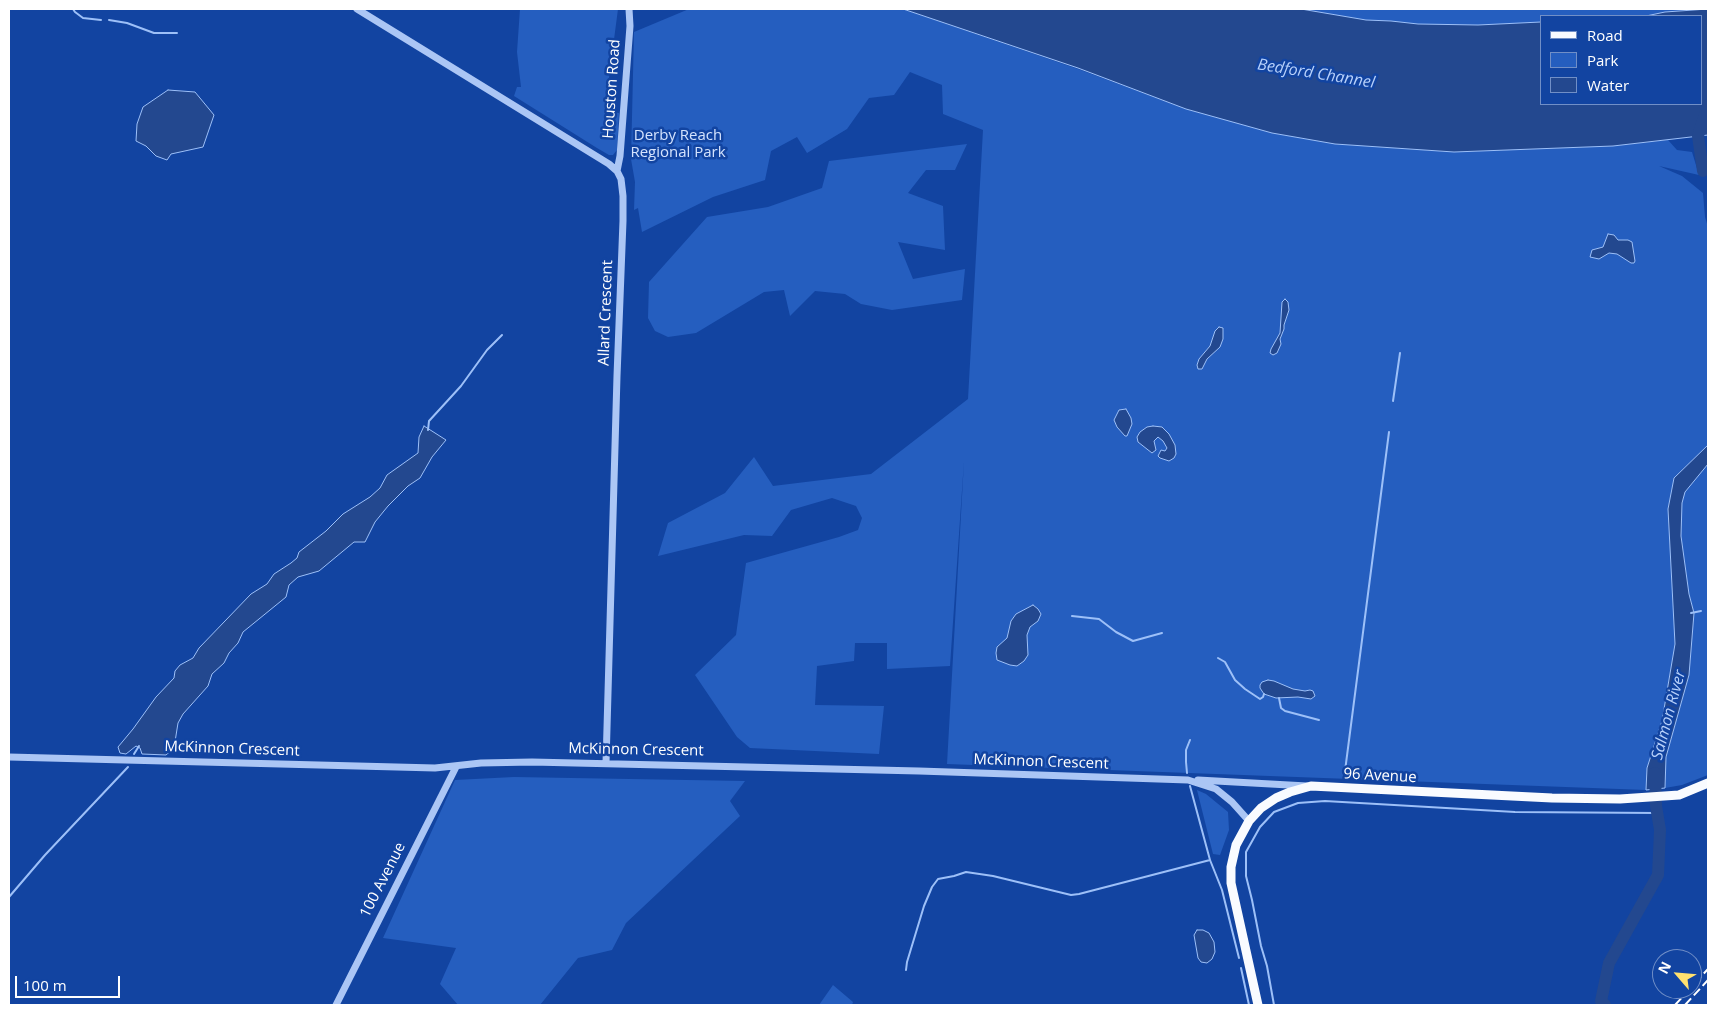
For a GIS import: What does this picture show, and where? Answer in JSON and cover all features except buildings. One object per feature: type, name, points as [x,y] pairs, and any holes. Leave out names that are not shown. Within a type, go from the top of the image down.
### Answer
[{"type":"main road","name":"96 Avenue","points":[[1258,1005],[1231,875],[1236,845],[1249,821],[1261,808],[1276,798],[1311,786],[1552,798],[1628,799],[1672,796],[1708,783]]},
{"type":"street","points":[[357,9],[609,164],[617,171]]},
{"type":"street","name":"Houston Road","points":[[617,171],[620,156],[630,26],[629,9]]},
{"type":"street","name":"Allard Crescent","points":[[606,763],[623,221],[621,179],[617,171]]},
{"type":"street","name":"McKinnon Crescent","points":[[9,757],[435,768],[481,763],[606,763],[911,770],[1193,780],[1216,789],[1249,821]]},
{"type":"street","name":"100 Avenue","points":[[336,1005],[456,766]]},
{"type":"street","points":[[1193,780],[1311,786]]},
{"type":"green space","points":[[520,9],[618,9],[607,93],[608,108],[613,112],[619,113],[617,150],[613,155],[609,155],[597,148],[514,96],[517,87],[521,87],[517,52]]},
{"type":"green space","name":"Derby Reach Regional Park","points":[[689,9],[903,9],[1078,69],[1186,109],[1272,133],[1335,144],[1454,152],[1612,146],[1668,140],[1677,150],[1692,152],[1699,175],[1659,166],[1682,176],[1703,193],[1705,217],[1708,227],[1708,445],[1674,478],[1668,509],[1675,644],[1662,721],[1647,768],[1646,790],[947,764],[964,461],[950,666],[887,669],[887,643],[855,643],[854,661],[817,666],[815,705],[884,706],[879,754],[750,748],[737,737],[695,675],[736,635],[746,563],[858,530],[862,518],[856,506],[832,498],[791,510],[772,536],[744,535],[658,556],[668,523],[725,493],[754,457],[773,486],[871,474],[968,399],[983,130],[943,114],[942,85],[910,72],[894,95],[869,98],[847,129],[807,153],[797,137],[771,151],[765,180],[713,197],[642,232],[638,208],[634,210],[635,182],[631,159],[634,32]]},
{"type":"green space","points":[[1301,9],[1708,9],[1651,15],[1540,15],[1540,22],[1471,26],[1418,25],[1366,20]]},
{"type":"green space","points":[[967,144],[955,170],[926,170],[908,193],[943,206],[945,250],[898,242],[913,279],[965,269],[962,300],[892,310],[861,304],[845,294],[815,291],[790,316],[784,290],[764,292],[696,333],[668,337],[655,331],[648,318],[649,282],[707,217],[768,207],[822,188],[829,161]]},
{"type":"green space","points":[[1708,464],[1708,775],[1682,785],[1665,788],[1666,757],[1689,675],[1694,613],[1689,594],[1681,536],[1682,503],[1684,492]]},
{"type":"green space","points":[[514,777],[745,781],[730,801],[740,816],[626,923],[612,950],[578,958],[540,1005],[458,1005],[440,984],[456,948],[383,938],[455,780]]},
{"type":"green space","points":[[1197,790],[1206,794],[1228,812],[1229,830],[1220,855],[1213,854]]},
{"type":"green space","points":[[833,985],[853,1002],[852,1005],[819,1005]]},
{"type":"water","name":"Bedford Channel","points":[[903,9],[1301,9],[1366,20],[1418,24],[1478,25],[1540,22],[1540,105],[1702,105],[1702,15],[1651,15],[1708,9],[1708,135],[1613,146],[1454,152],[1335,144],[1272,133],[1186,109],[1078,68]]},
{"type":"water","points":[[168,90],[195,92],[214,115],[203,147],[171,154],[167,160],[156,156],[146,146],[136,141],[137,124],[143,107]]},
{"type":"water","points":[[1608,234],[1614,235],[1618,240],[1632,242],[1634,263],[1617,254],[1609,253],[1599,259],[1590,257],[1592,250],[1603,247]]},
{"type":"water","points":[[1285,299],[1288,302],[1289,310],[1280,339],[1281,344],[1277,353],[1273,355],[1270,353],[1280,333],[1282,302]]},
{"type":"water","points":[[1219,327],[1223,328],[1223,339],[1220,347],[1207,359],[1202,369],[1198,369],[1199,359],[1210,346],[1215,331]]},
{"type":"water","points":[[1126,409],[1132,424],[1127,436],[1125,436],[1114,420],[1119,410]]},
{"type":"water","points":[[424,426],[446,440],[432,457],[420,478],[408,486],[388,506],[375,522],[365,542],[354,542],[319,571],[298,577],[289,585],[286,597],[243,632],[224,663],[212,674],[208,686],[183,714],[178,723],[174,748],[166,755],[142,754],[140,748],[136,746],[126,754],[120,753],[118,747],[156,697],[174,678],[175,671],[180,665],[193,658],[199,648],[251,594],[267,584],[274,574],[297,558],[299,552],[326,531],[343,514],[370,497],[380,488],[387,475],[418,453],[419,437]]},
{"type":"water","points":[[1147,427],[1162,427],[1169,434],[1175,445],[1176,454],[1169,461],[1158,456],[1161,450],[1165,451],[1167,448],[1158,437],[1154,441],[1156,450],[1152,453],[1138,442],[1137,437],[1140,432]]},
{"type":"water","name":"Salmon River","points":[[1708,445],[1708,464],[1685,492],[1682,503],[1681,536],[1689,594],[1694,613],[1689,675],[1666,757],[1665,788],[1646,790],[1647,768],[1662,721],[1675,644],[1668,509],[1674,478]]},
{"type":"water","points":[[1033,605],[1041,614],[1038,621],[1030,627],[1027,635],[1028,655],[1017,666],[997,660],[997,647],[1007,638],[1011,621],[1016,614]]},
{"type":"water","points":[[1268,680],[1293,689],[1313,691],[1315,696],[1311,699],[1298,697],[1276,698],[1264,694],[1260,685]]},
{"type":"water","points":[[1197,930],[1209,933],[1214,942],[1215,952],[1212,959],[1207,963],[1201,962],[1198,958],[1194,935]]},
{"type":"waterway","points":[[73,9],[83,18],[101,20]]},
{"type":"waterway","points":[[109,20],[127,23],[154,33],[177,33]]},
{"type":"waterway","name":"Salmon River","points":[[1703,171],[1698,136],[1708,105]]},
{"type":"waterway","points":[[428,430],[429,421],[461,386],[487,350],[502,335]]},
{"type":"waterway","points":[[1393,401],[1400,353]]},
{"type":"waterway","points":[[1345,771],[1389,432]]},
{"type":"waterway","points":[[1691,613],[1701,611]]},
{"type":"waterway","points":[[1072,616],[1099,619],[1116,632],[1133,641],[1162,633]]},
{"type":"waterway","points":[[1218,658],[1225,662],[1235,680],[1245,689],[1260,699],[1264,694]]},
{"type":"waterway","points":[[1279,698],[1281,708],[1285,711],[1319,720]]},
{"type":"waterway","points":[[1187,773],[1186,750],[1190,740]]},
{"type":"waterway","points":[[134,754],[139,746]]},
{"type":"waterway","points":[[9,897],[45,855],[128,767]]},
{"type":"waterway","name":"Salmon River","points":[[1605,1005],[1601,1001],[1609,963],[1658,875],[1660,830],[1656,806],[1655,773]]},
{"type":"waterway","points":[[1190,786],[1210,860],[1222,890],[1239,958]]},
{"type":"waterway","points":[[1274,1005],[1246,876],[1246,852],[1260,827],[1274,812],[1298,803],[1325,801],[1515,812],[1657,813]]},
{"type":"waterway","points":[[906,970],[924,906],[932,887],[938,879],[966,872],[993,876],[1071,895],[1210,860]]},
{"type":"waterway","points":[[1241,968],[1249,1005]]},
{"type":"railway","points":[[1702,975],[1708,969]]},
{"type":"railway","points":[[1685,1005],[1708,980]]},
{"type":"railway","points":[[1675,1005],[1681,999]]}]
